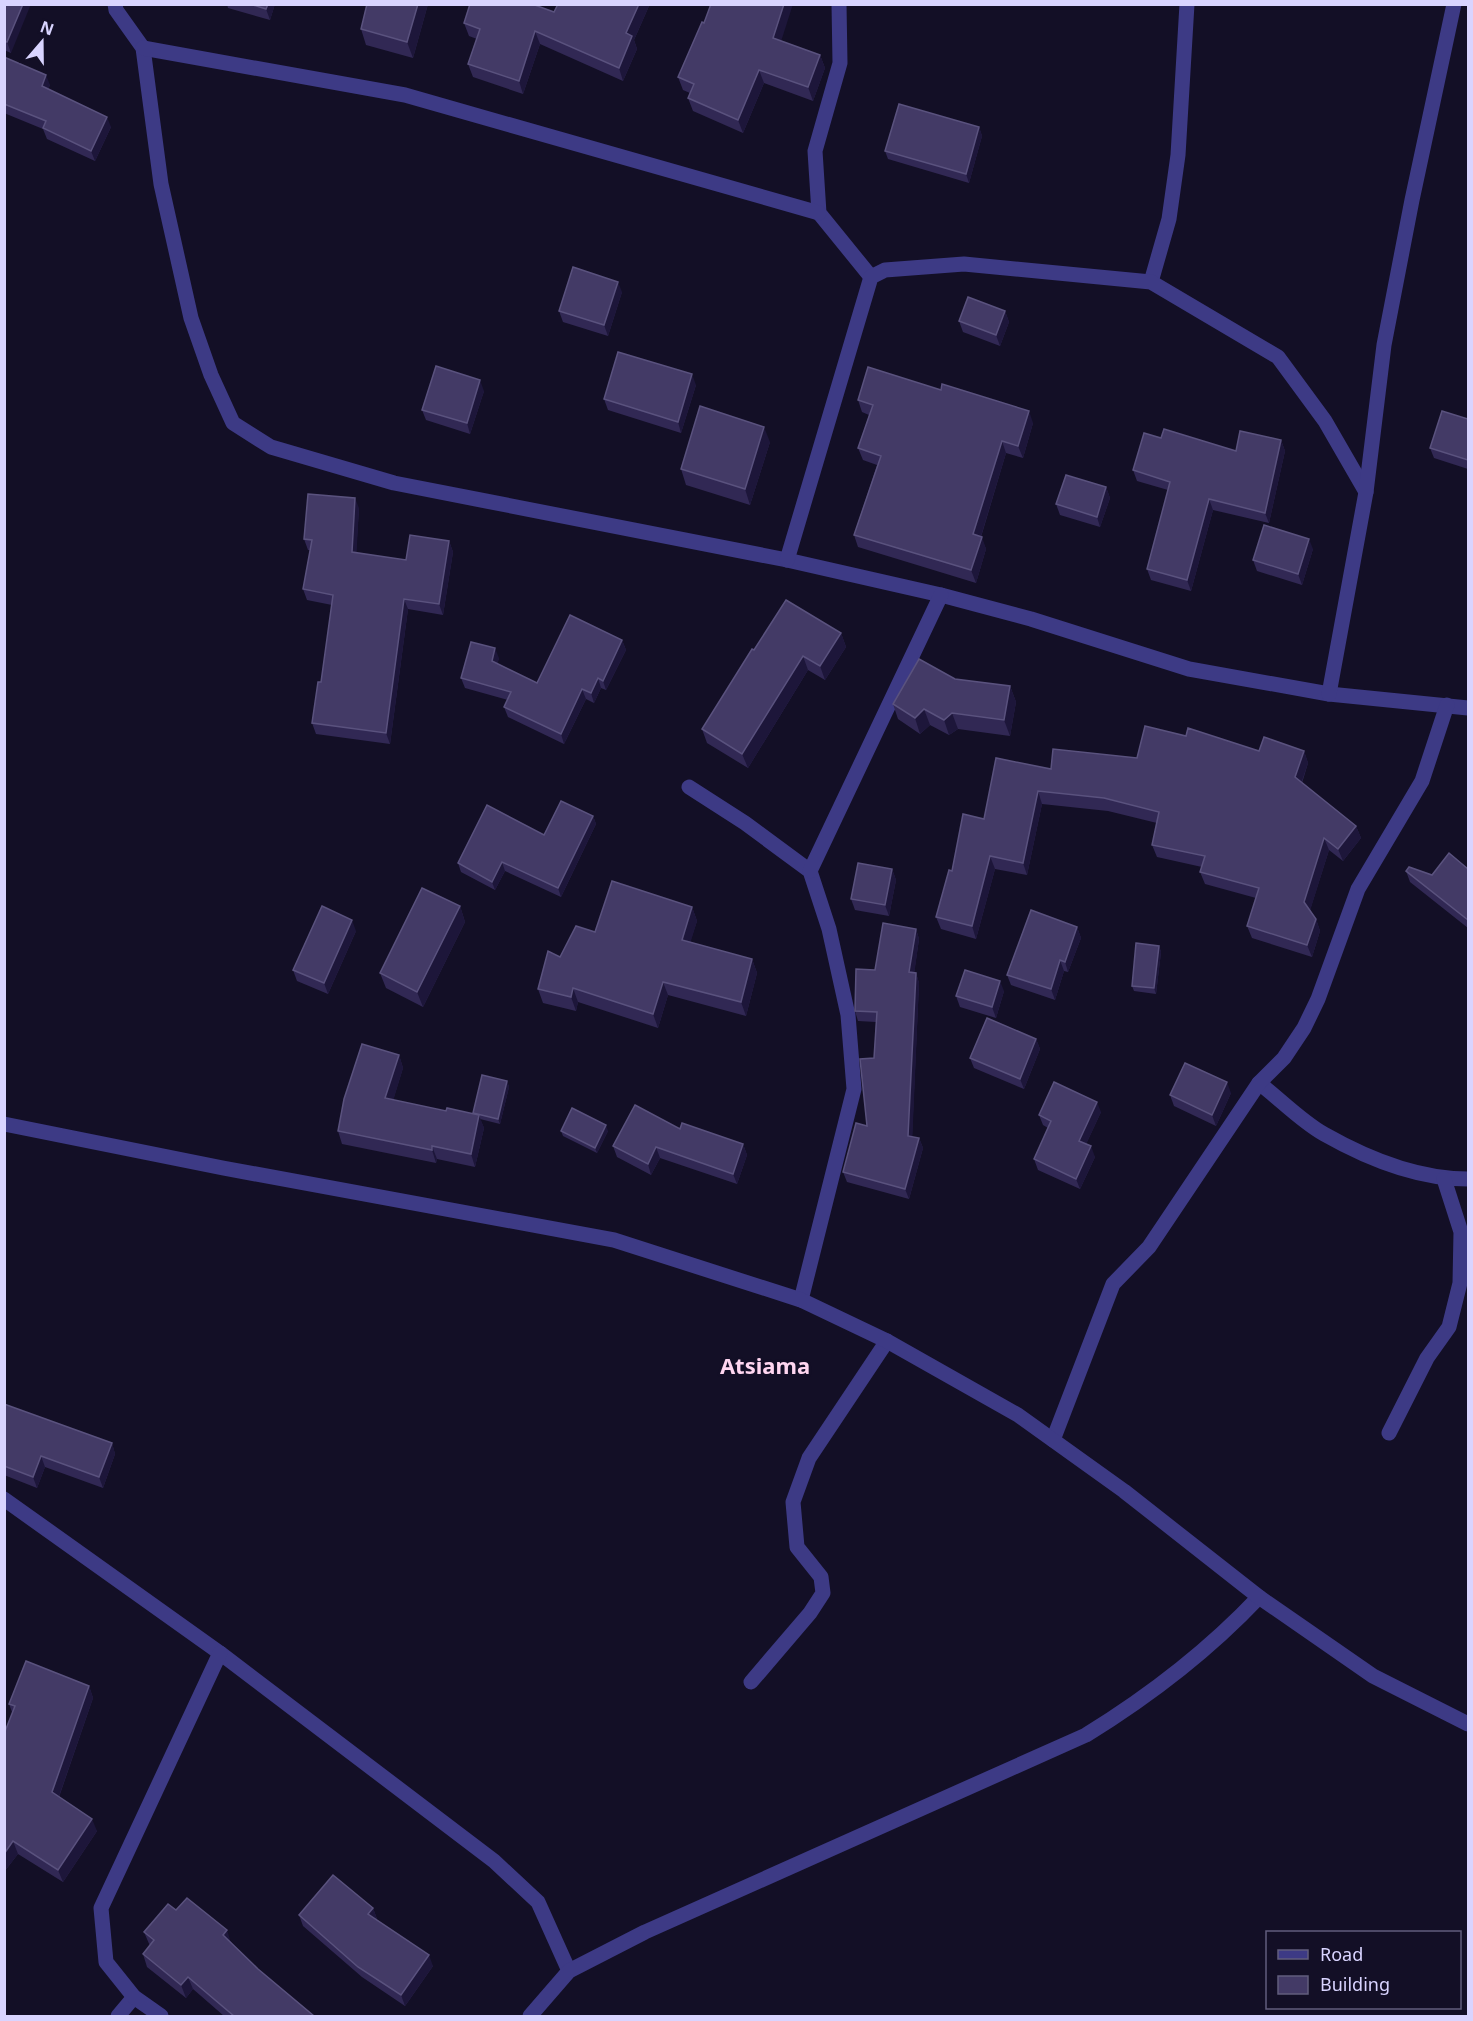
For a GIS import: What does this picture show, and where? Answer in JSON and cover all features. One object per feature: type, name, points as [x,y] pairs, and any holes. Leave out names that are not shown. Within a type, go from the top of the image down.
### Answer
[{"type":"street","points":[[115,4],[116,10],[143,48],[162,184],[191,318],[211,375],[233,423],[271,447],[394,483],[787,560],[941,596],[1031,619],[1189,669],[1329,694],[1468,708]]},
{"type":"street","points":[[819,213],[815,151],[840,63],[839,4]]},
{"type":"street","points":[[1151,282],[1169,219],[1178,155],[1186,4]]},
{"type":"street","points":[[1329,694],[1366,492],[1384,345],[1454,4]]},
{"type":"street","points":[[143,48],[405,95],[819,213],[871,277]]},
{"type":"street","points":[[787,560],[871,277],[885,270],[964,264],[1151,282],[1278,357],[1325,421],[1366,492]]},
{"type":"street","points":[[810,871],[941,596]]},
{"type":"street","points":[[1053,1440],[1113,1284],[1149,1247],[1258,1083],[1284,1058],[1304,1028],[1318,999],[1358,889],[1422,781],[1447,705]]},
{"type":"street","points":[[689,787],[810,871],[829,929],[848,1015],[854,1089],[801,1300]]},
{"type":"street","points":[[1258,1083],[1323,1133],[1384,1164],[1444,1179],[1468,1179]]},
{"type":"street","points":[[4,1124],[223,1168],[614,1240],[801,1300],[887,1341],[1018,1415],[1259,1597],[1373,1676],[1468,1724]]},
{"type":"street","points":[[1389,1434],[1427,1358],[1449,1327],[1460,1282],[1461,1232],[1444,1179]]},
{"type":"street","points":[[751,1682],[810,1613],[823,1593],[821,1577],[797,1547],[793,1502],[809,1458],[887,1341]]},
{"type":"street","points":[[4,1500],[220,1653],[494,1862],[538,1902],[569,1971]]},
{"type":"street","points":[[530,2016],[569,1971],[645,1932],[1086,1735],[1140,1702],[1183,1670],[1220,1638],[1259,1597]]},
{"type":"street","points":[[161,2016],[134,1997],[106,1962],[101,1908],[220,1653]]},
{"type":"street","points":[[118,2016],[134,1997]]},
{"type":"building","points":[[4,4],[23,4],[7,42],[4,41]]},
{"type":"building","points":[[250,4],[268,4],[266,9]]},
{"type":"building","points":[[367,4],[418,4],[407,42],[361,29]]},
{"type":"building","points":[[470,4],[532,4],[554,12],[558,4],[639,4],[626,33],[632,36],[619,68],[535,31],[519,81],[468,64],[480,29],[464,23]]},
{"type":"building","points":[[711,4],[784,4],[773,38],[820,55],[808,87],[759,70],[738,120],[688,98],[694,84],[678,77]]},
{"type":"building","points":[[4,57],[46,75],[42,86],[107,117],[91,151],[43,128],[46,121],[4,104]]},
{"type":"building","points":[[899,104],[979,127],[966,174],[885,151]]},
{"type":"building","points":[[573,267],[618,282],[604,325],[559,311]]},
{"type":"building","points":[[968,297],[1005,311],[996,335],[959,321]]},
{"type":"building","points":[[618,352],[692,374],[678,422],[604,399]]},
{"type":"building","points":[[436,366],[480,380],[467,423],[422,410]]},
{"type":"building","points":[[868,367],[941,390],[942,384],[1029,411],[1018,446],[1002,441],[973,534],[982,537],[971,570],[854,535],[881,456],[858,448],[873,405],[858,400]]},
{"type":"building","points":[[700,406],[764,427],[745,489],[681,469]]},
{"type":"building","points":[[1442,411],[1468,419],[1468,460],[1430,448]]},
{"type":"building","points":[[1164,429],[1236,451],[1240,431],[1281,440],[1265,513],[1209,499],[1187,580],[1147,569],[1170,482],[1133,470],[1144,433],[1161,438]]},
{"type":"building","points":[[1066,475],[1106,487],[1097,517],[1056,504]]},
{"type":"building","points":[[308,494],[355,498],[352,552],[406,560],[410,535],[449,541],[439,604],[404,599],[386,733],[312,723],[318,682],[321,682],[333,595],[303,589],[312,540],[304,539]]},
{"type":"building","points":[[1264,525],[1309,539],[1298,574],[1253,560]]},
{"type":"building","points":[[786,600],[841,633],[820,666],[803,656],[742,754],[702,729]]},
{"type":"building","points":[[570,615],[622,640],[603,681],[598,678],[591,693],[582,689],[561,734],[504,707],[511,692],[461,678],[471,642],[495,648],[492,661],[537,683]]},
{"type":"building","points":[[919,659],[955,679],[1010,686],[1004,720],[952,713],[944,720],[924,709],[915,718],[893,704]]},
{"type":"building","points":[[1145,726],[1186,736],[1188,728],[1259,751],[1264,737],[1304,751],[1295,777],[1356,826],[1338,849],[1324,838],[1304,902],[1316,919],[1307,945],[1247,926],[1259,888],[1200,872],[1205,856],[1152,845],[1159,812],[1104,798],[1038,791],[1023,863],[990,856],[972,926],[936,917],[949,870],[952,871],[963,814],[984,819],[996,758],[1051,769],[1053,749],[1137,758]]},
{"type":"building","points":[[561,801],[593,816],[558,888],[502,862],[492,882],[458,863],[487,805],[544,835]]},
{"type":"building","points":[[1449,853],[1468,869],[1468,920],[1406,871],[1409,867],[1432,875]]},
{"type":"building","points":[[858,863],[892,869],[885,905],[851,899]]},
{"type":"building","points":[[612,881],[692,907],[682,940],[752,959],[741,1002],[663,982],[653,1014],[573,988],[571,997],[538,989],[548,951],[560,957],[576,926],[595,932]]},
{"type":"building","points":[[422,888],[460,906],[417,992],[380,973]]},
{"type":"building","points":[[322,906],[352,920],[324,983],[293,970]]},
{"type":"building","points":[[1031,910],[1077,927],[1065,962],[1060,960],[1051,989],[1007,975]]},
{"type":"building","points":[[883,923],[916,929],[909,972],[916,973],[908,1136],[919,1138],[905,1189],[843,1172],[856,1123],[867,1126],[860,1059],[874,1058],[877,1012],[855,1011],[856,969],[875,970]]},
{"type":"building","points":[[1136,943],[1159,946],[1154,988],[1132,986]]},
{"type":"building","points":[[965,970],[1000,981],[992,1007],[956,996]]},
{"type":"building","points":[[987,1018],[1036,1039],[1020,1079],[970,1058]]},
{"type":"building","points":[[362,1044],[399,1055],[385,1098],[446,1111],[447,1108],[479,1115],[471,1154],[432,1146],[432,1150],[338,1131],[344,1099]]},
{"type":"building","points":[[1185,1063],[1227,1082],[1212,1115],[1170,1095]]},
{"type":"building","points":[[482,1075],[507,1081],[498,1119],[473,1113]]},
{"type":"building","points":[[1054,1082],[1097,1102],[1079,1141],[1091,1146],[1076,1179],[1034,1159],[1051,1121],[1039,1115]]},
{"type":"building","points":[[635,1105],[680,1129],[682,1123],[743,1144],[733,1174],[656,1147],[648,1164],[613,1146]]},
{"type":"building","points":[[572,1108],[606,1125],[595,1148],[561,1131]]},
{"type":"building","points":[[4,1404],[112,1443],[99,1477],[41,1456],[33,1477],[4,1466]]},
{"type":"building","points":[[26,1661],[89,1686],[52,1792],[92,1819],[58,1870],[13,1841],[4,1854],[4,1734],[15,1706],[9,1704]]},
{"type":"building","points":[[333,1875],[373,1908],[368,1914],[429,1955],[401,1995],[358,1967],[299,1915]]},
{"type":"building","points":[[187,1898],[227,1930],[223,1935],[258,1969],[314,2016],[234,2016],[188,1977],[181,1985],[143,1954],[154,1940],[144,1932],[168,1904],[176,1910]]},
{"type":"district","name":"Atsiama","points":[[765,1365]]}]
